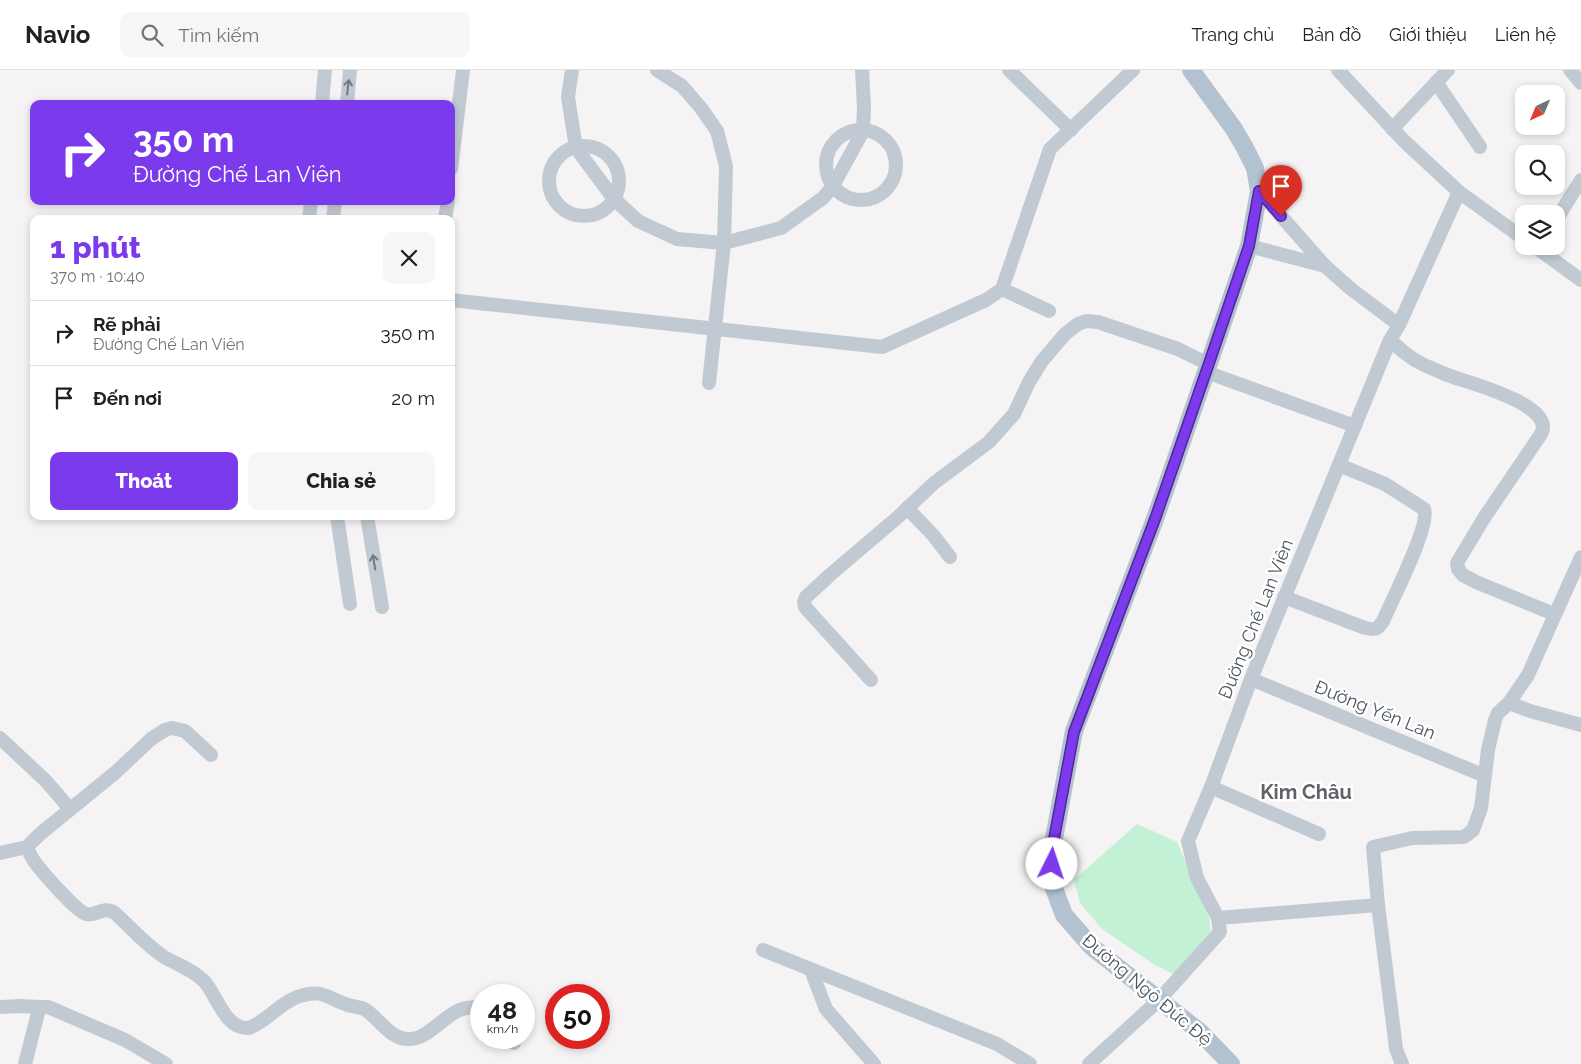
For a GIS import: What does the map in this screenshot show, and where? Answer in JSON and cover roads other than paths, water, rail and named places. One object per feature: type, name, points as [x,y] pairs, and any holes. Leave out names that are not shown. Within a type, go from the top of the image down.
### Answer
[{"type":"main road","name":"Đường Ngô Đức Đệ","points":[[1191,70],[1234,129],[1245,148],[1255,168],[1259,191],[1249,246],[1155,519],[1074,732],[1053,844],[1052,883],[1064,915],[1092,947],[1200,1032],[1231,1064]]},
{"type":"street","points":[[322,100],[325,70]]},
{"type":"street","points":[[346,100],[350,70]]},
{"type":"street","points":[[455,136],[463,70]]},
{"type":"street","points":[[572,70],[568,98],[576,148],[614,199],[638,221],[678,239],[724,243],[781,228],[823,198],[833,186],[863,131],[862,70]]},
{"type":"street","points":[[657,70],[682,86],[701,108],[717,131],[726,166],[724,243],[709,383]]},
{"type":"street","points":[[1009,70],[1071,130]]},
{"type":"street","points":[[455,300],[882,347],[986,300],[1002,289],[1050,149],[1133,70]]},
{"type":"street","points":[[1338,70],[1392,129],[1459,192],[1515,232]]},
{"type":"street","points":[[1392,129],[1448,70]]},
{"type":"street","points":[[1570,70],[1581,83]]},
{"type":"street","points":[[1436,82],[1480,147]]},
{"type":"street","points":[[856,130],[863,131],[878,135],[887,142],[893,152],[896,163],[895,175],[890,185],[882,194],[872,199],[860,201],[839,193],[826,173],[826,162],[829,150],[844,134],[856,130]]},
{"type":"street","points":[[592,147],[602,151],[610,158],[616,168],[619,178],[618,189],[614,199],[606,208],[596,214],[584,216],[573,214],[562,208],[554,199],[550,182],[553,165],[560,156],[570,149],[576,148],[592,147]]},
{"type":"street","points":[[1565,206],[1581,180]]},
{"type":"street","points":[[1259,191],[1325,266],[1351,290],[1399,325]]},
{"type":"street","name":"Đường Chế Lan Viên","points":[[1218,918],[1197,878],[1188,841],[1211,787],[1250,679],[1390,340],[1399,325],[1459,192]]},
{"type":"street","points":[[1249,246],[1325,266]]},
{"type":"street","points":[[1548,255],[1581,280]]},
{"type":"street","points":[[1002,289],[1049,310]]},
{"type":"street","points":[[871,680],[805,607],[804,602],[810,593],[934,483],[989,442],[1007,423],[1042,361],[1065,334],[1078,324],[1086,321],[1098,322],[1178,349],[1207,368],[1355,426]]},
{"type":"street","points":[[1390,340],[1416,361],[1520,402],[1544,422],[1541,434],[1484,518],[1457,563],[1458,569],[1463,574],[1476,582],[1554,614]]},
{"type":"street","points":[[1284,597],[1365,628],[1377,629],[1420,536],[1426,517],[1424,509],[1385,484],[1339,465]]},
{"type":"street","points":[[907,508],[933,535],[950,557]]},
{"type":"street","points":[[338,520],[350,604]]},
{"type":"street","points":[[368,520],[382,607]]},
{"type":"street","points":[[1402,1064],[1396,1049],[1378,905],[1373,847],[1412,838],[1464,837],[1474,830],[1481,808],[1488,750],[1495,720],[1498,713],[1509,703],[1528,675],[1581,557]]},
{"type":"street","name":"Đường Yến Lan","points":[[1250,679],[1485,776]]},
{"type":"street","points":[[1509,703],[1530,711],[1581,725]]},
{"type":"street","points":[[0,853],[27,848],[70,809],[116,772],[151,739],[165,730],[172,728],[185,731],[211,755]]},
{"type":"street","points":[[0,738],[33,768],[70,809]]},
{"type":"street","points":[[1211,787],[1319,834]]},
{"type":"street","points":[[27,848],[41,869],[79,910],[89,914],[105,910],[115,913],[163,956],[186,967],[204,981],[229,1019],[238,1027],[249,1028],[294,998],[314,993],[325,994],[346,1005],[365,1010],[392,1033],[406,1039],[423,1035],[458,1011],[470,1008]]},
{"type":"street","points":[[1089,1064],[1159,1000],[1220,932],[1218,918],[1378,905]]},
{"type":"street","points":[[763,950],[997,1044],[1030,1064]]},
{"type":"street","points":[[811,970],[826,1009],[874,1064]]},
{"type":"street","points":[[0,1007],[48,1007],[125,1040],[166,1064]]},
{"type":"street","points":[[25,1064],[33,1026],[41,1007]]},
{"type":"district","name":"Kim Châu","points":[[1306,792]]}]
